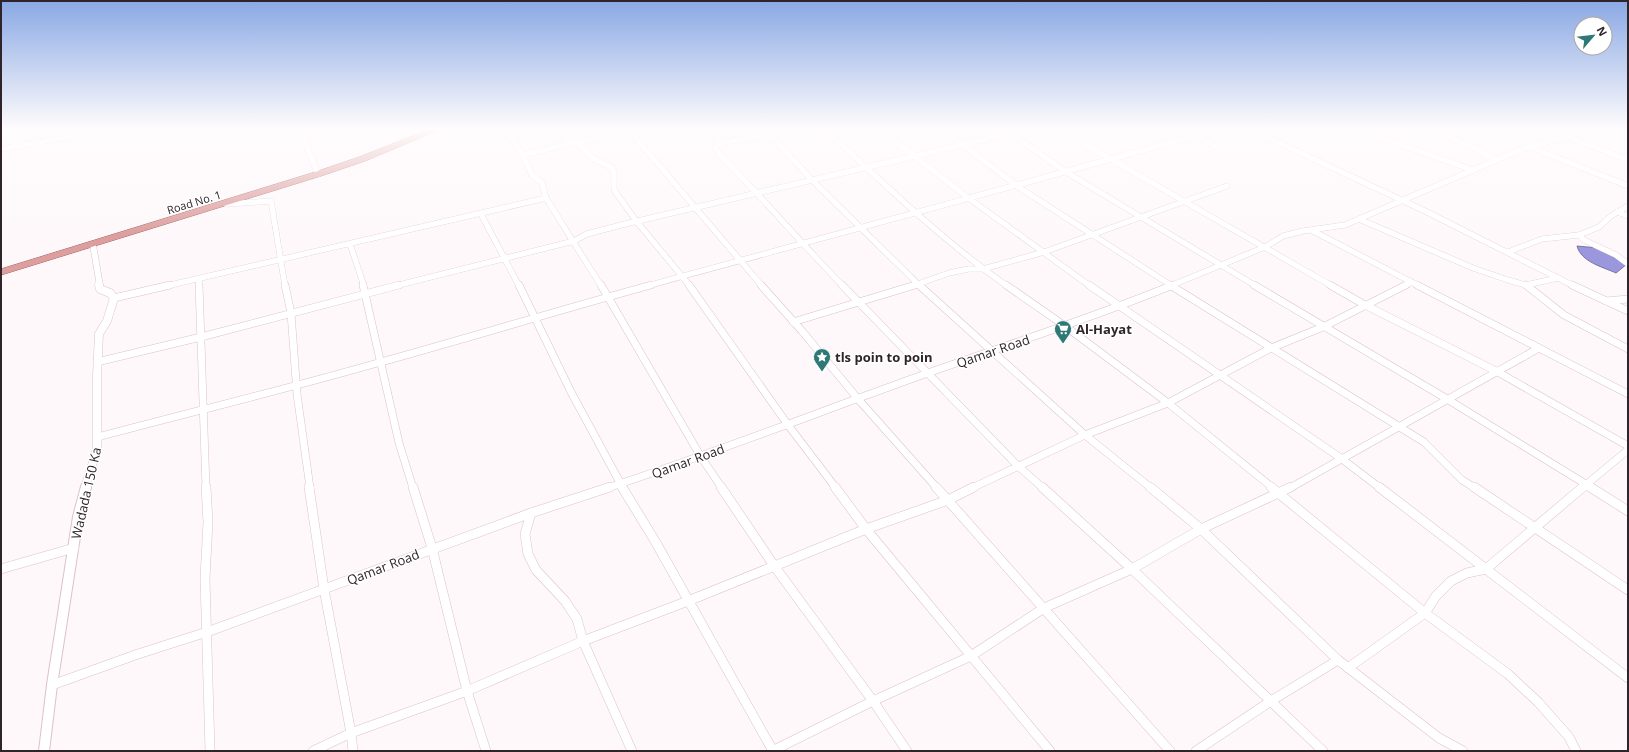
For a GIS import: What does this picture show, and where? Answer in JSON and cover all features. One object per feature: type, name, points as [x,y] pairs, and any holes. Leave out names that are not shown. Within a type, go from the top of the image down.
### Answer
[{"type":"highway","name":"Road No. 1","points":[[1,272],[226,204],[344,165]]},
{"type":"street","points":[[316,165],[318,174]]},
{"type":"street","points":[[528,165],[532,175],[542,183],[546,198],[574,240],[626,326],[701,457],[775,567],[873,701],[907,751]]},
{"type":"street","points":[[607,165],[611,167],[614,172],[614,190],[682,276],[788,425],[866,530],[1050,751]]},
{"type":"street","points":[[659,165],[858,399],[1170,751]]},
{"type":"street","points":[[732,165],[802,244],[1018,466],[1132,569],[1323,751]]},
{"type":"street","points":[[798,165],[918,284],[1085,434],[1201,529],[1338,660],[1439,738],[1463,751]]},
{"type":"street","points":[[862,165],[914,212],[983,269],[1064,326],[1168,403],[1425,613],[1508,674],[1538,702],[1569,737],[1576,751]]},
{"type":"street","points":[[98,362],[201,337],[366,293],[506,259],[574,240],[594,232],[695,207],[878,165]]},
{"type":"street","points":[[926,165],[967,197],[1119,307],[1342,459],[1628,678]]},
{"type":"street","points":[[989,165],[1017,186],[1172,286],[1424,442],[1462,480],[1536,527],[1628,590]]},
{"type":"street","points":[[1056,165],[1139,217],[1447,399],[1628,511]]},
{"type":"street","points":[[98,437],[297,383],[381,362],[464,337],[534,319],[607,296],[802,244],[967,197],[1017,186],[1092,165]]},
{"type":"street","points":[[1120,165],[1365,305],[1496,371],[1628,446]]},
{"type":"street","points":[[1326,165],[1628,311]]},
{"type":"street","points":[[1458,165],[1472,170]]},
{"type":"street","name":"Qamar Road","points":[[52,685],[138,654],[207,632],[432,548],[531,513],[701,457],[928,373],[1119,307],[1265,247],[1276,239],[1296,232],[1321,230],[1345,225],[1484,165]]},
{"type":"street","points":[[1575,165],[1628,186]]},
{"type":"street","points":[[793,322],[956,271],[983,269],[1044,252],[1227,186]]},
{"type":"street","points":[[93,245],[100,289],[110,294],[114,298],[200,280],[546,198]]},
{"type":"street","points":[[226,204],[271,201],[280,260],[291,312],[304,449],[324,589],[351,733],[353,751]]},
{"type":"street","points":[[1508,252],[1532,240],[1554,235],[1578,235],[1599,228],[1617,212],[1628,206]]},
{"type":"street","points":[[1617,212],[1628,216]]},
{"type":"street","points":[[481,214],[506,259],[534,319],[620,484],[642,519],[772,751],[873,701],[971,656],[1044,608],[1132,569],[1201,529],[1280,494],[1539,348]]},
{"type":"street","points":[[1359,219],[1473,268],[1526,285],[1564,315],[1628,349]]},
{"type":"street","points":[[1311,230],[1628,394]]},
{"type":"street","points":[[1578,235],[1584,240],[1616,255],[1628,264]]},
{"type":"street","points":[[350,244],[366,293],[399,443],[432,548],[467,691],[486,751]]},
{"type":"street","points":[[1526,285],[1558,278]]},
{"type":"street","points":[[200,280],[208,522],[205,578],[210,751]]},
{"type":"street","points":[[313,751],[351,733],[467,691],[583,641],[775,567],[866,530],[948,500],[1085,434],[1168,403],[1271,348],[1323,327],[1412,282]]},
{"type":"street","name":"Wadada 150 Ka","points":[[44,751],[52,685],[74,548],[83,497],[97,450],[99,334],[107,321],[114,298]]},
{"type":"street","points":[[1606,300],[1628,299]]},
{"type":"street","points":[[1348,668],[1425,613],[1436,596],[1451,581],[1466,573],[1486,569],[1628,450]]},
{"type":"street","points":[[531,513],[525,534],[528,554],[536,570],[549,582],[577,619],[583,641],[632,751]]},
{"type":"street","points":[[1,569],[74,548]]},
{"type":"street","points":[[1196,751],[1271,701],[1338,660]]},
{"type":"shaded area","points":[[1577,246],[1598,248],[1627,264],[1616,273],[1588,260],[1579,252]]},
{"type":"place","name":"Al-Hayat","points":[[1063,344]]},
{"type":"place","name":"tls poin to poin","points":[[822,372]]}]
